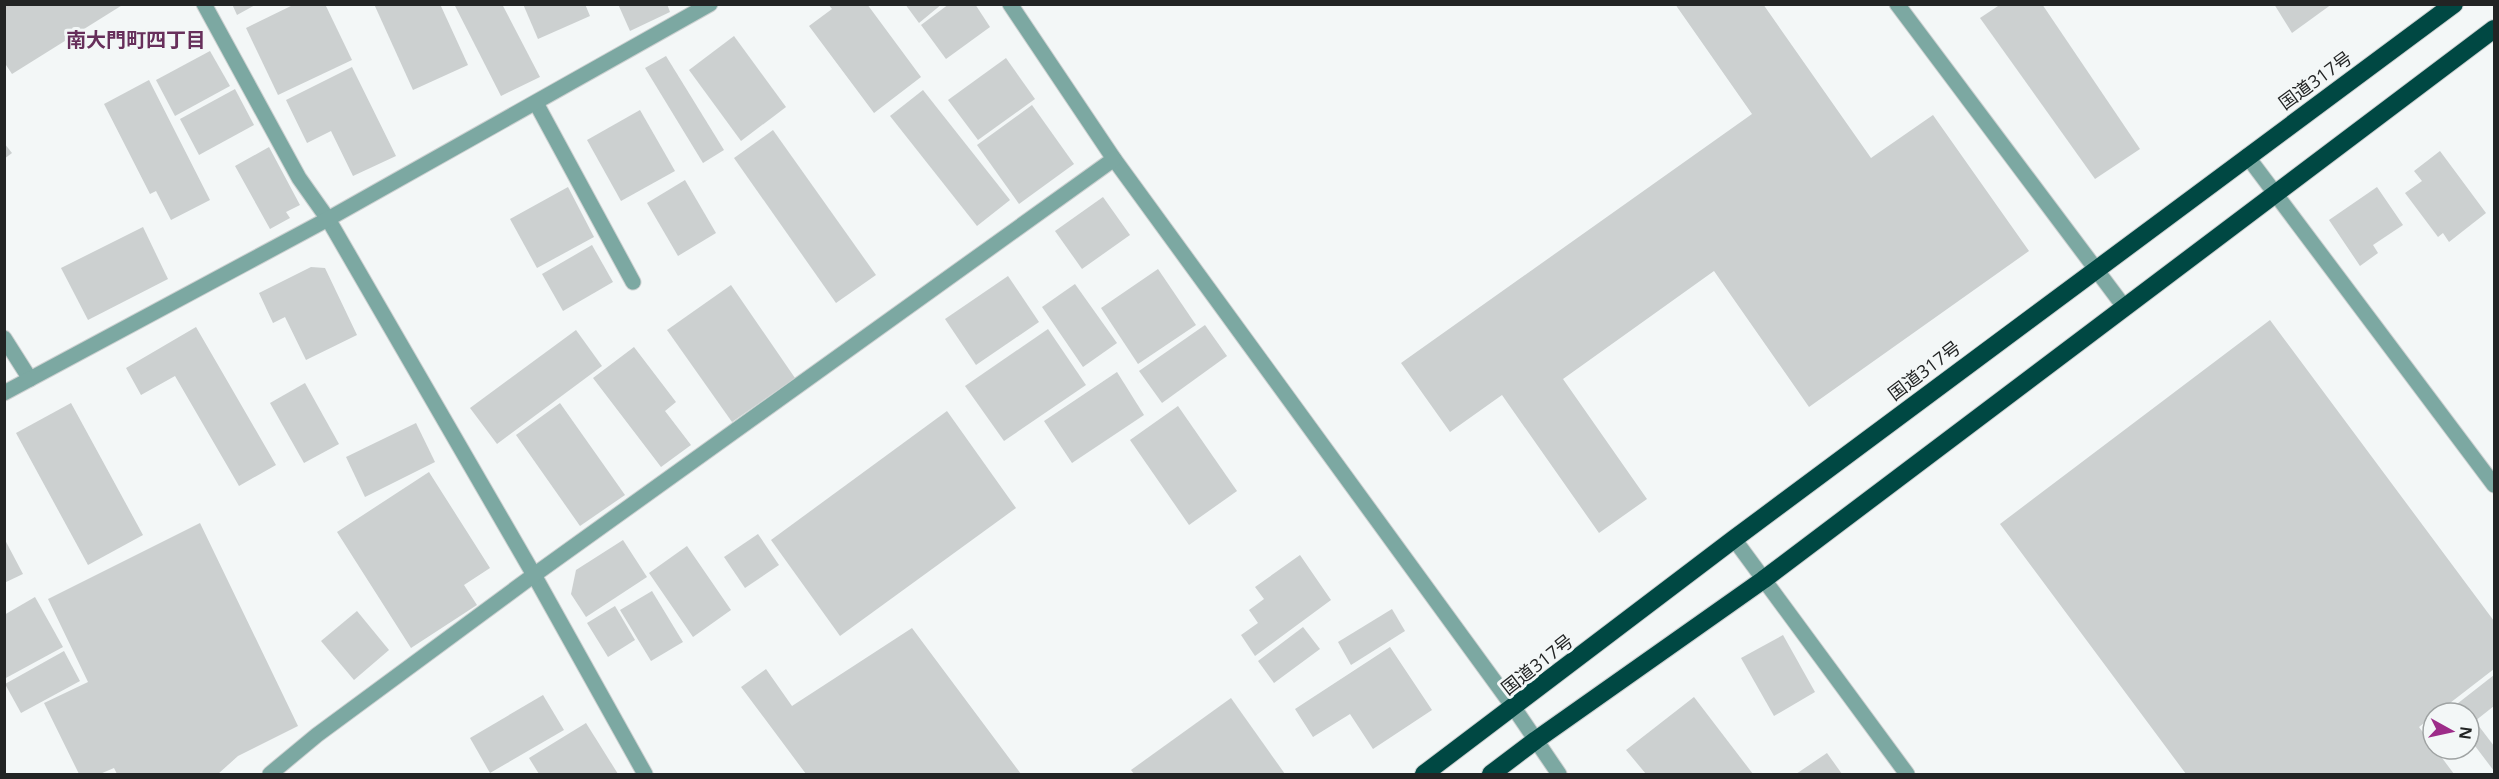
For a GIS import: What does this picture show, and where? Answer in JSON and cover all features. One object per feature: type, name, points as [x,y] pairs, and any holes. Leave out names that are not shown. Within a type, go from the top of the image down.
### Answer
[{"type":"highway","name":"国道317号","points":[[1424,774],[1514,708],[1734,538],[2454,4]]},
{"type":"highway","points":[[1491,774],[1763,580],[2494,29]]},
{"type":"street","points":[[204,4],[299,178],[328,219],[534,575],[645,774]]},
{"type":"street","points":[[4,393],[328,219],[710,4]]},
{"type":"street","points":[[1010,4],[1114,159],[1514,708],[1559,774]]},
{"type":"street","points":[[1896,4],[2125,308]]},
{"type":"street","points":[[536,103],[633,282]]},
{"type":"street","points":[[2247,156],[2494,485]]},
{"type":"street","points":[[270,774],[317,735],[534,575],[1114,159]]},
{"type":"street","points":[[4,338],[30,379]]},
{"type":"street","points":[[1734,538],[1907,774]]},
{"type":"building","points":[[4,4],[124,4],[12,74],[4,62]]},
{"type":"building","points":[[232,4],[257,4],[237,15]]},
{"type":"building","points":[[295,4],[325,4],[352,60],[278,95],[246,28]]},
{"type":"building","points":[[374,4],[440,4],[468,65],[413,90]]},
{"type":"building","points":[[454,4],[502,4],[540,77],[501,96]]},
{"type":"building","points":[[523,4],[585,4],[590,16],[538,39]]},
{"type":"building","points":[[618,4],[667,4],[670,12],[630,31]]},
{"type":"building","points":[[828,4],[867,4],[921,77],[874,113],[809,26],[832,9]]},
{"type":"building","points":[[905,4],[942,4],[919,23]]},
{"type":"building","points":[[949,4],[975,4],[990,27],[946,59],[921,25]]},
{"type":"building","points":[[1675,4],[1763,4],[1871,158],[1933,115],[2029,251],[1809,407],[1714,271],[1563,379],[1647,499],[1599,533],[1502,395],[1450,432],[1401,363],[1752,114]]},
{"type":"building","points":[[2001,4],[2042,4],[2140,149],[2095,179],[1980,18]]},
{"type":"building","points":[[2274,4],[2332,4],[2292,33]]},
{"type":"building","points":[[734,36],[786,107],[741,141],[689,70]]},
{"type":"building","points":[[210,51],[230,86],[175,116],[156,80]]},
{"type":"building","points":[[666,56],[724,150],[703,163],[645,68]]},
{"type":"building","points":[[1006,58],[1035,99],[978,140],[948,100]]},
{"type":"building","points":[[352,67],[396,156],[353,176],[331,131],[307,143],[286,100]]},
{"type":"building","points":[[149,80],[210,200],[171,220],[156,191],[150,194],[104,104]]},
{"type":"building","points":[[235,89],[254,125],[199,155],[180,119]]},
{"type":"building","points":[[923,90],[1010,200],[977,226],[890,116]]},
{"type":"building","points":[[1032,105],[1074,164],[1019,204],[977,145]]},
{"type":"building","points":[[640,110],[675,171],[621,201],[587,140]]},
{"type":"building","points":[[773,130],[876,275],[836,303],[734,158]]},
{"type":"building","points":[[4,143],[12,153],[4,159]]},
{"type":"building","points":[[269,147],[300,205],[286,212],[290,218],[270,229],[235,166]]},
{"type":"building","points":[[2440,151],[2486,213],[2449,242],[2443,233],[2438,237],[2405,193],[2422,181],[2414,171]]},
{"type":"building","points":[[685,180],[716,233],[678,256],[647,203]]},
{"type":"building","points":[[568,187],[594,237],[537,268],[510,219]]},
{"type":"building","points":[[2377,187],[2403,225],[2373,245],[2378,253],[2360,266],[2329,220]]},
{"type":"building","points":[[1103,197],[1130,235],[1082,269],[1055,231]]},
{"type":"building","points":[[143,227],[168,279],[88,320],[61,268]]},
{"type":"building","points":[[592,245],[613,282],[563,311],[542,274]]},
{"type":"building","points":[[311,267],[325,268],[357,335],[306,360],[285,317],[273,323],[259,293]]},
{"type":"building","points":[[1158,269],[1196,325],[1138,364],[1101,308]]},
{"type":"building","points":[[1008,276],[1039,322],[976,365],[945,319]]},
{"type":"building","points":[[1075,284],[1117,343],[1083,367],[1042,307]]},
{"type":"building","points":[[731,285],[795,378],[732,422],[667,330]]},
{"type":"building","points":[[2270,320],[2494,621],[2494,669],[2453,701],[2421,701],[2421,725],[2419,727],[2421,730],[2421,761],[2444,761],[2454,774],[2186,774],[2000,524]]},
{"type":"building","points":[[1205,325],[1227,356],[1162,403],[1139,371]]},
{"type":"building","points":[[196,327],[276,465],[239,486],[175,376],[141,395],[126,368]]},
{"type":"building","points":[[1048,329],[1086,385],[1004,441],[965,386]]},
{"type":"building","points":[[576,330],[602,366],[497,444],[470,408]]},
{"type":"building","points":[[634,347],[676,402],[665,411],[691,445],[661,467],[593,378]]},
{"type":"building","points":[[1117,372],[1144,415],[1072,463],[1044,421]]},
{"type":"building","points":[[305,383],[339,444],[304,463],[270,403]]},
{"type":"building","points":[[71,403],[143,535],[88,565],[16,433]]},
{"type":"building","points":[[560,403],[625,495],[580,526],[516,435]]},
{"type":"building","points":[[1178,406],[1237,491],[1189,525],[1130,440]]},
{"type":"building","points":[[947,411],[1016,508],[840,636],[771,540]]},
{"type":"building","points":[[416,423],[435,462],[365,497],[346,457]]},
{"type":"building","points":[[429,472],[490,568],[464,585],[477,605],[411,648],[337,532]]},
{"type":"building","points":[[200,523],[298,726],[238,756],[218,774],[117,774],[114,768],[100,774],[79,774],[44,703],[88,682],[48,599]]},
{"type":"building","points":[[758,534],[779,565],[745,588],[724,557]]},
{"type":"building","points":[[4,538],[23,574],[4,583]]},
{"type":"building","points":[[623,540],[647,577],[586,617],[571,594],[576,570]]},
{"type":"building","points":[[687,546],[731,610],[693,637],[649,573]]},
{"type":"building","points":[[1300,555],[1331,600],[1255,656],[1241,635],[1258,623],[1249,610],[1264,599],[1255,587]]},
{"type":"building","points":[[652,591],[683,642],[651,661],[620,610]]},
{"type":"building","points":[[35,597],[63,647],[4,679],[4,615]]},
{"type":"building","points":[[615,606],[635,640],[608,657],[587,623]]},
{"type":"building","points":[[1392,609],[1405,631],[1351,665],[1338,642]]},
{"type":"building","points":[[357,611],[389,650],[354,680],[321,641]]},
{"type":"building","points":[[1303,627],[1320,649],[1274,683],[1258,661]]},
{"type":"building","points":[[912,628],[1021,774],[806,774],[741,687],[766,669],[792,706]]},
{"type":"building","points":[[1783,635],[1815,692],[1774,716],[1741,658]]},
{"type":"building","points":[[1390,647],[1432,710],[1373,749],[1350,714],[1313,737],[1295,709]]},
{"type":"building","points":[[64,651],[80,681],[21,713],[5,684]]},
{"type":"building","points":[[2494,675],[2494,706],[2481,716],[2481,701],[2461,701]]},
{"type":"building","points":[[543,695],[564,730],[490,773],[470,738]]},
{"type":"building","points":[[1694,697],[1753,774],[1646,774],[1626,750]]},
{"type":"building","points":[[1231,698],[1285,774],[1134,774],[1131,770]]},
{"type":"building","points":[[586,723],[618,774],[539,774],[529,758]]},
{"type":"building","points":[[2481,729],[2494,746],[2494,771],[2481,754]]},
{"type":"building","points":[[1827,753],[1842,774],[1796,774]]},
{"type":"district","name":"南大門町四丁目","points":[[136,39]]}]
